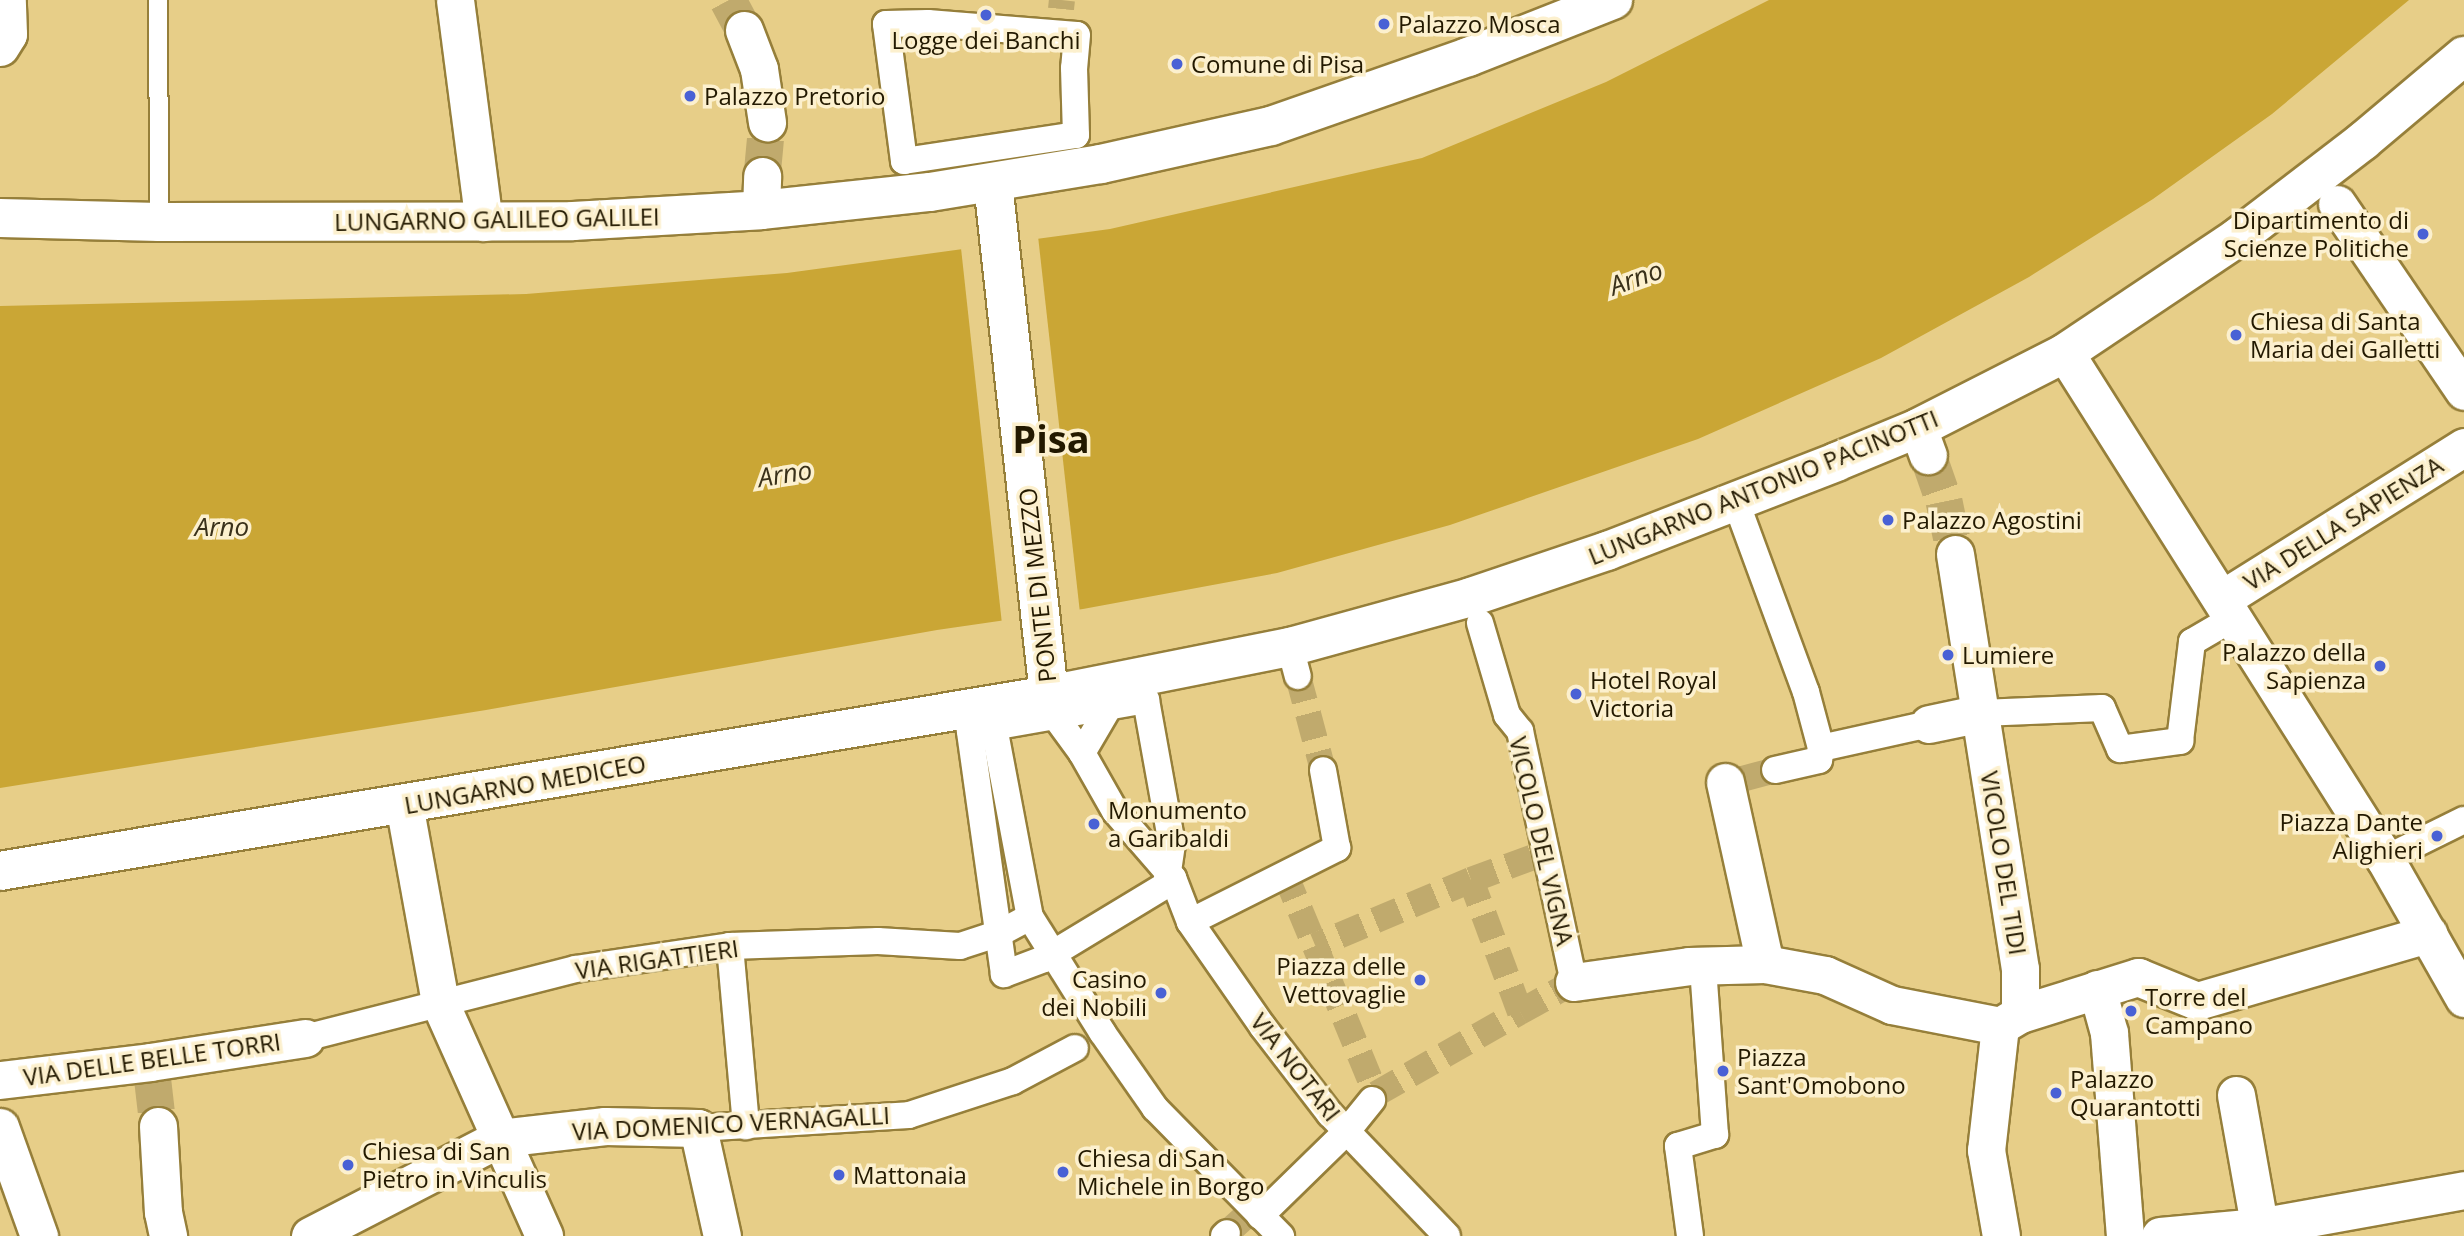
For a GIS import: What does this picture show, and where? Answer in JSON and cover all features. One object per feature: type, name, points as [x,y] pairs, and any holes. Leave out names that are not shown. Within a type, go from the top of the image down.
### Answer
[{"type":"street","points":[[0,47],[8,34],[7,0]]},
{"type":"street","points":[[454,0],[484,222]]},
{"type":"street","name":"LUNGARNO GALILEO GALILEI","points":[[0,218],[159,222],[573,221],[761,193],[995,200],[1172,150],[1271,126],[1456,61],[1602,2]]},
{"type":"street","points":[[906,12],[928,23],[1061,22],[1077,35],[1073,68],[1076,135],[904,161],[886,24],[906,12]]},
{"type":"street","points":[[744,30],[759,69],[767,122]]},
{"type":"street","name":"LUNGARNO ANTONIO PACINOTTI","points":[[1052,706],[1294,662],[1736,502],[1923,441],[2065,353],[2200,264],[2327,190],[2464,56]]},
{"type":"street","points":[[2327,190],[2464,391]]},
{"type":"street","name":"PONTE DI MEZZO","points":[[995,200],[1043,646],[1052,706]]},
{"type":"street","points":[[2065,353],[2228,608],[2400,852],[2428,934],[2460,983]]},
{"type":"street","name":"VIA DELLA SAPIENZA","points":[[2228,608],[2464,447]]},
{"type":"street","points":[[1736,502],[1805,692],[1821,748],[1819,760],[1775,770]]},
{"type":"street","name":"VICOLO DEL TIDI","points":[[1955,554],[2020,969],[1986,1150],[2001,1236]]},
{"type":"street","points":[[1821,748],[1981,713],[2102,708],[2120,749],[2180,741],[2192,642],[2228,608]]},
{"type":"street","name":"VICOLO DEL VIGNA","points":[[1480,623],[1507,715],[1520,731],[1543,853],[1574,982]]},
{"type":"street","points":[[1146,700],[1172,844],[1171,876],[1166,885],[1053,953],[1004,974],[970,731],[994,727],[1052,706],[1109,707],[1146,700]]},
{"type":"street","points":[[1052,706],[1115,811],[1171,876]]},
{"type":"street","name":"LUNGARNO MEDICEO","points":[[0,871],[404,804],[1052,706]]},
{"type":"street","points":[[1082,753],[1109,707]]},
{"type":"street","points":[[994,727],[1030,917],[1053,953],[1090,1039],[1254,1213],[1281,1236]]},
{"type":"street","points":[[1190,922],[1337,848],[1323,770]]},
{"type":"street","points":[[1734,781],[1765,964]]},
{"type":"street","points":[[404,804],[440,1003],[544,1236]]},
{"type":"street","points":[[2400,852],[2464,820]]},
{"type":"street","name":"VIA NOTARI","points":[[1171,876],[1190,922],[1263,1027],[1347,1131],[1447,1236]]},
{"type":"street","name":"VIA RIGATTIERI","points":[[305,1038],[575,969],[730,946],[878,941],[960,946],[999,934],[1030,917]]},
{"type":"street","points":[[1574,982],[1703,966],[1765,964],[1825,975],[1892,1004],[2010,1020],[2138,977],[2197,1001],[2428,934]]},
{"type":"street","points":[[730,946],[746,1126]]},
{"type":"street","points":[[1690,1236],[1678,1146],[1715,1135],[1703,966]]},
{"type":"street","points":[[2097,989],[2109,1033],[2125,1236]]},
{"type":"street","name":"VIA DELLE BELLE TORRI","points":[[0,1080],[151,1068],[305,1038]]},
{"type":"street","name":"VIA DOMENICO VERNAGALLI","points":[[500,1138],[605,1126],[698,1128],[909,1115],[1013,1081],[1090,1039]]},
{"type":"street","points":[[2236,1095],[2260,1231]]},
{"type":"street","points":[[1254,1213],[1347,1131],[1372,1100]]},
{"type":"street","points":[[0,1126],[39,1236]]},
{"type":"street","points":[[158,1126],[163,1212],[168,1236]]},
{"type":"street","points":[[698,1128],[722,1236]]},
{"type":"street","points":[[310,1236],[500,1138]]},
{"type":"street","points":[[2160,1236],[2260,1231],[2464,1190]]},
{"type":"lane","points":[[158,0],[159,222]]},
{"type":"water","name":"Arno","points":[[1769,0],[2409,0],[2272,114],[2153,199],[2029,277],[1881,358],[1698,439],[1450,525],[1277,573],[1083,609],[937,630],[486,710],[0,788],[0,306],[526,294],[787,273],[1110,229],[1422,158],[1606,82]]},
{"type":"pier","points":[[1038,236],[1080,613],[1002,624],[961,248]]},
{"type":"tunnel","points":[[728,0],[744,30]]},
{"type":"tunnel","points":[[1061,9],[1062,0]]},
{"type":"tunnel","points":[[762,176],[767,122]]},
{"type":"tunnel","points":[[1928,455],[1944,501],[1955,554]]},
{"type":"tunnel","points":[[1298,676],[1323,770]]},
{"type":"tunnel","points":[[1742,779],[1775,770]]},
{"type":"tunnel","points":[[1471,880],[1539,855]]},
{"type":"tunnel","points":[[1285,874],[1315,946]]},
{"type":"tunnel","points":[[1372,1100],[1376,1094],[1520,1012],[1471,880],[1315,946],[1376,1094]]},
{"type":"tunnel","points":[[1520,1012],[1574,982]]},
{"type":"tunnel","points":[[152,1074],[158,1126]]},
{"type":"tunnel","points":[[1227,1233],[1249,1213]]},
{"type":"place","name":"Logge dei Banchi","points":[[986,15]]},
{"type":"place","name":"Palazzo Mosca","points":[[1384,24]]},
{"type":"place","name":"Comune di Pisa","points":[[1177,64]]},
{"type":"place","name":"Palazzo Pretorio","points":[[690,96]]},
{"type":"place","name":"Dipartimento di Scienze Politiche","points":[[2423,234]]},
{"type":"place","name":"Chiesa di Santa Maria dei Galletti","points":[[2236,335]]},
{"type":"place","name":"Palazzo Agostini","points":[[1888,520]]},
{"type":"place","name":"Lumiere","points":[[1948,655]]},
{"type":"place","name":"Palazzo della Sapienza","points":[[2380,666]]},
{"type":"place","name":"Hotel Royal Victoria","points":[[1576,694]]},
{"type":"place","name":"Monumento a Garibaldi","points":[[1094,824]]},
{"type":"place","name":"Piazza Dante Alighieri","points":[[2437,836]]},
{"type":"place","name":"Piazza delle Vettovaglie","points":[[1420,980]]},
{"type":"place","name":"Casino dei Nobili","points":[[1161,993]]},
{"type":"place","name":"Torre del Campano","points":[[2131,1011]]},
{"type":"place","name":"Piazza Sant'Omobono","points":[[1723,1071]]},
{"type":"place","name":"Palazzo Quarantotti","points":[[2056,1093]]},
{"type":"place","name":"Chiesa di San Pietro in Vinculis","points":[[348,1165]]},
{"type":"place","name":"Chiesa di San Michele in Borgo","points":[[1063,1172]]},
{"type":"place","name":"Mattonaia","points":[[839,1175]]},
{"type":"district","name":"Pisa","points":[[1051,439]]}]
